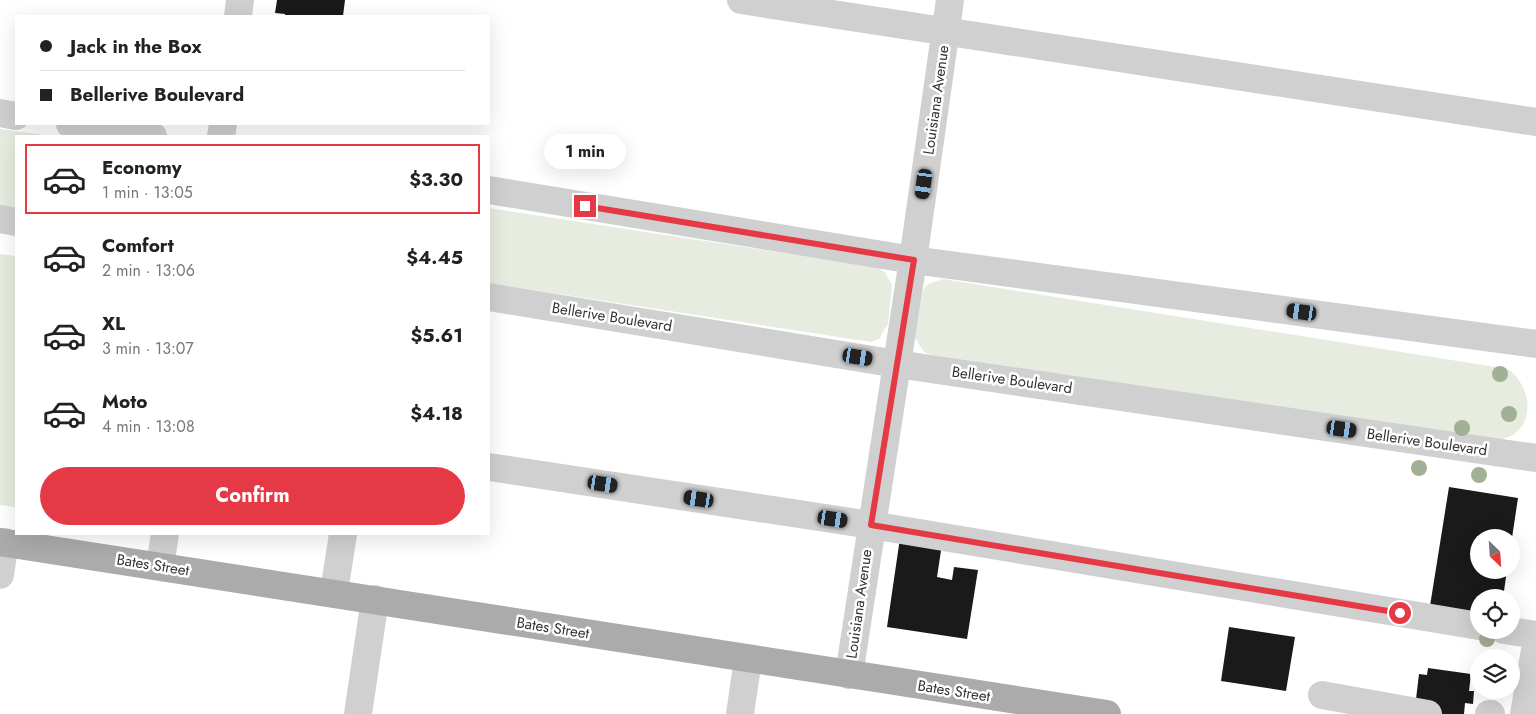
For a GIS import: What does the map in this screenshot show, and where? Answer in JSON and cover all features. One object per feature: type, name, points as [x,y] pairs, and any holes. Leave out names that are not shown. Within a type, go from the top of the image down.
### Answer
[{"type":"main road","name":"Bates Street","points":[[2,542],[334,592],[748,659],[1107,714]]},
{"type":"street","points":[[238,15],[240,0]]},
{"type":"street","points":[[741,0],[1536,122]]},
{"type":"street","name":"Louisiana Avenue","points":[[849,674],[914,260],[950,0]]},
{"type":"street","points":[[0,113],[15,116]]},
{"type":"street","points":[[77,125],[146,135]]},
{"type":"street","points":[[490,190],[914,260],[1536,344]]},
{"type":"street","points":[[0,220],[15,222]]},
{"type":"street","name":"Bellerive Boulevard","points":[[490,297],[897,364],[1536,458]]},
{"type":"street","points":[[490,467],[871,525],[1470,625]]},
{"type":"street","points":[[160,566],[165,535]]},
{"type":"street","points":[[334,592],[342,535]]},
{"type":"street","points":[[0,575],[2,542]]},
{"type":"street","points":[[358,714],[375,599]]},
{"type":"street","points":[[1520,632],[1536,635]]},
{"type":"street","points":[[1524,714],[1536,644]]},
{"type":"street","points":[[740,714],[748,659]]},
{"type":"street","points":[[1322,695],[1428,714]]},
{"type":"shaded area","points":[[0,129],[44,135],[15,135],[15,211],[0,209]]},
{"type":"shaded area","points":[[490,208],[875,267],[885,272],[892,285],[888,324],[879,339],[871,342],[490,283]]},
{"type":"shaded area","points":[[0,254],[15,256],[15,507],[0,505]]},
{"type":"shaded area","points":[[943,279],[1508,369],[1524,388],[1527,412],[1524,422],[1517,431],[1507,437],[1493,440],[932,355],[924,352],[915,338],[923,290],[928,284]]},
{"type":"building","points":[[277,0],[345,0],[343,15],[285,15],[275,13]]},
{"type":"building","points":[[1449,487],[1518,498],[1513,529],[1470,529],[1470,579],[1506,579],[1504,589],[1470,589],[1470,613],[1430,606]]},
{"type":"building","points":[[900,538],[942,544],[937,577],[952,580],[954,567],[978,570],[967,639],[887,627]]},
{"type":"building","points":[[1229,627],[1295,637],[1286,691],[1221,681]]},
{"type":"building","points":[[1428,668],[1470,674],[1469,691],[1470,699],[1473,699],[1473,704],[1465,703],[1464,714],[1438,714],[1416,699],[1419,674],[1427,675]]},
{"type":"route","points":[[585,206],[914,260],[871,525],[1400,613]]}]
